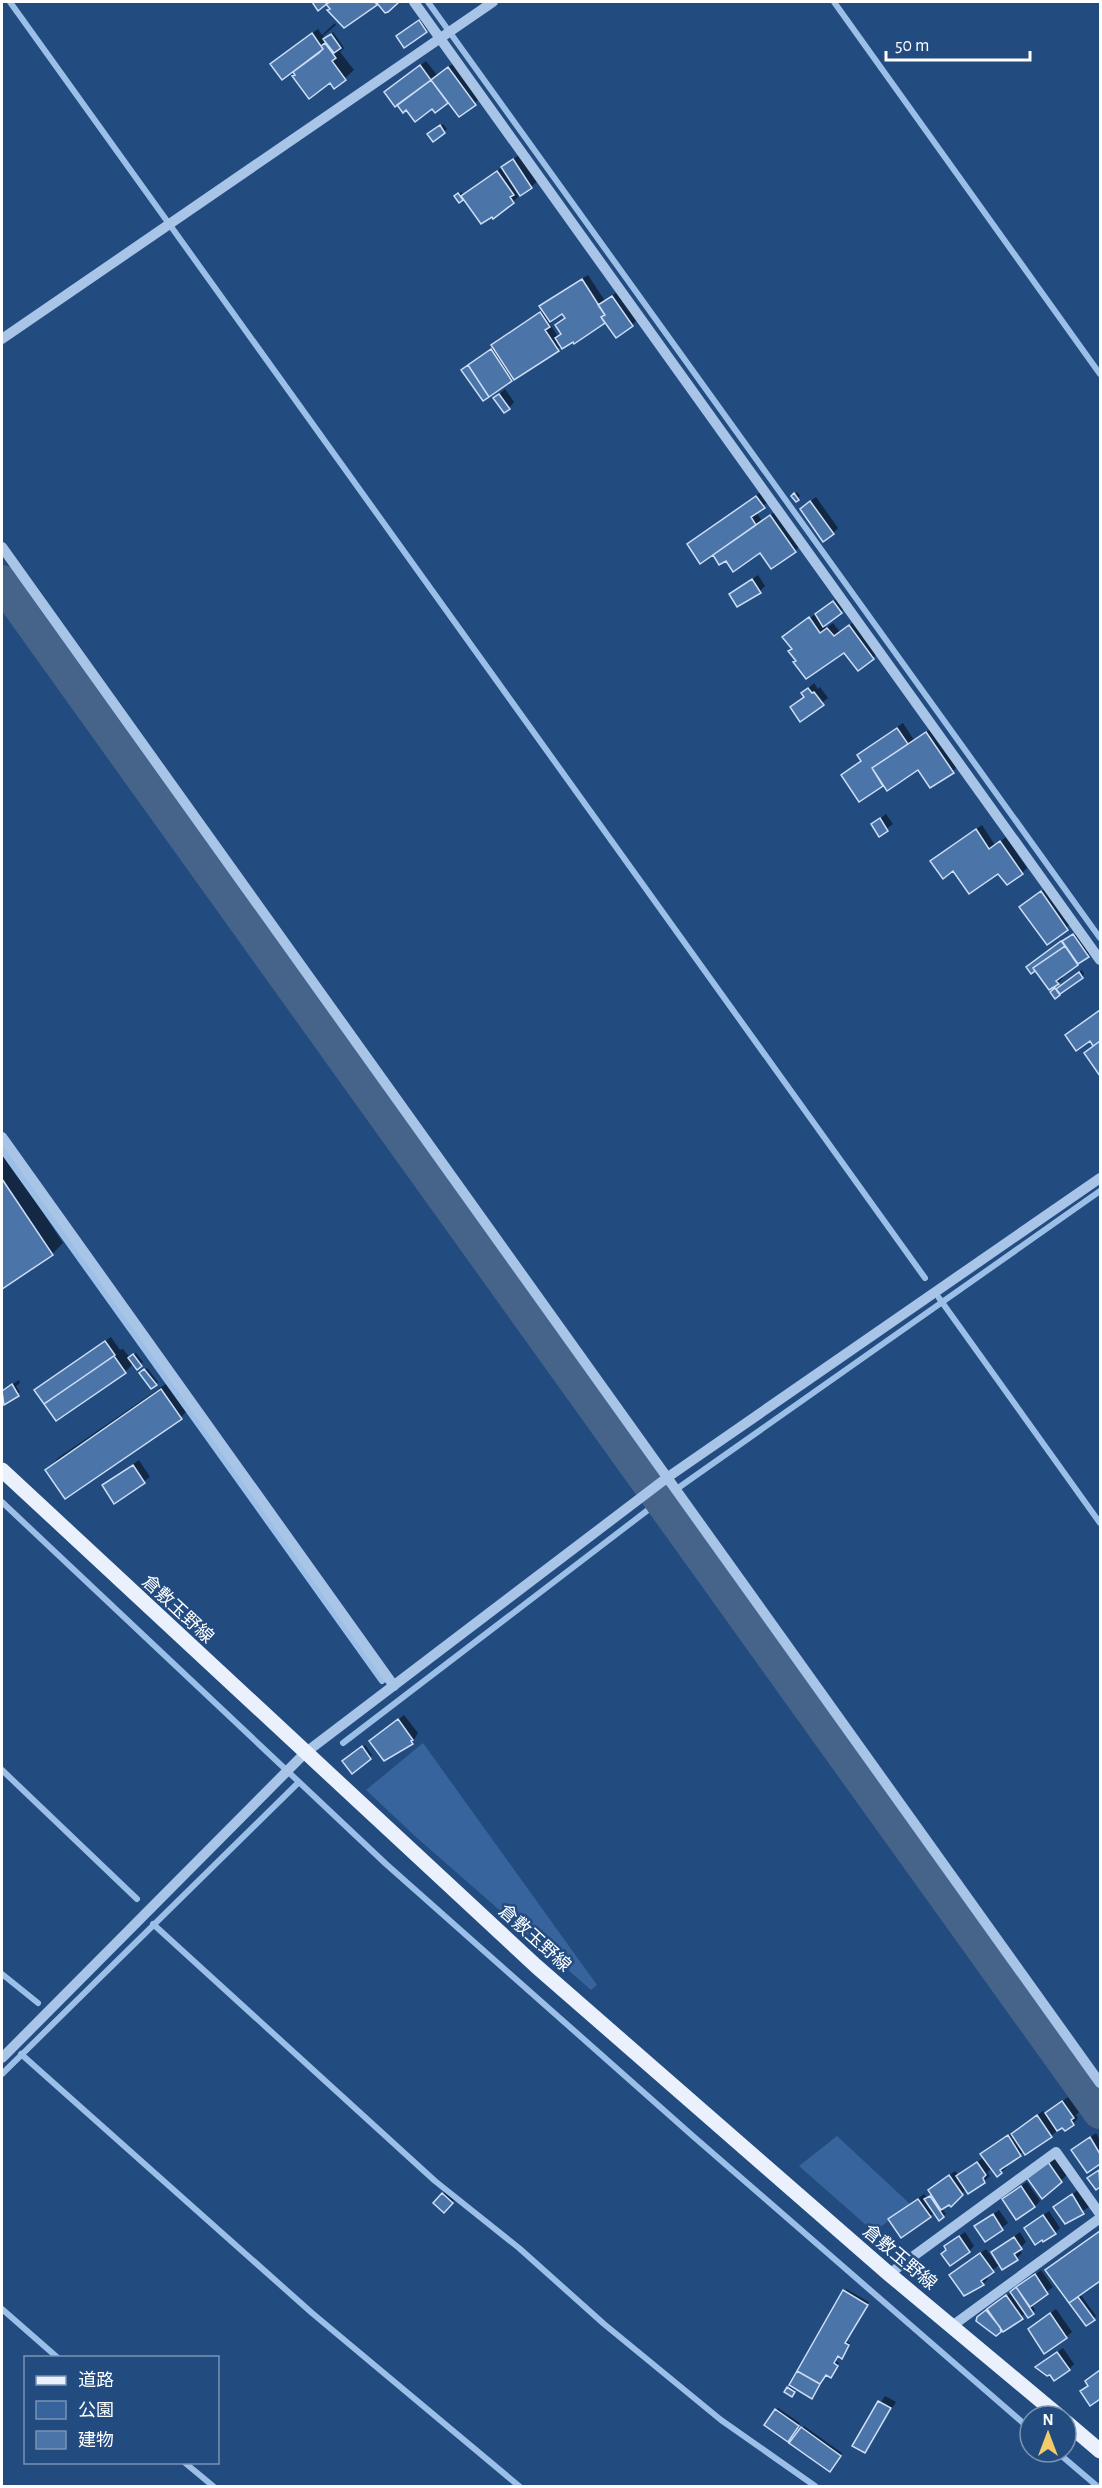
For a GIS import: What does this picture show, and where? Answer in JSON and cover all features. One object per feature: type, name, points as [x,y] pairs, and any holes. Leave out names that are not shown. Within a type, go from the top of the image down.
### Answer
[{"type":"main road","name":"倉敷玉野線","points":[[2,1470],[536,1966],[888,2274],[1045,2404]]},
{"type":"main road","points":[[1078,2432],[1101,2451]]},
{"type":"street","points":[[414,2],[446,32],[1101,960]]},
{"type":"street","points":[[2,339],[446,32],[493,2]]},
{"type":"street","points":[[2,547],[670,1484],[1101,2083]]},
{"type":"street","points":[[2,1137],[394,1686]]},
{"type":"street","points":[[2,2058],[305,1753],[642,1497],[670,1484],[1101,1178]]},
{"type":"street","points":[[888,2274],[1056,2152],[1101,2214]]},
{"type":"street","points":[[952,2326],[1101,2218]]},
{"type":"green space","points":[[423,1743],[597,1985],[591,1990],[416,1837],[366,1790]]},
{"type":"green space","points":[[837,2136],[910,2204],[874,2232],[799,2166]]},
{"type":"building","points":[[312,2],[329,2],[318,11]]},
{"type":"building","points":[[330,2],[375,2],[377,5],[344,28],[327,10],[330,9],[326,4]]},
{"type":"building","points":[[376,2],[397,2],[398,3],[385,13]]},
{"type":"building","points":[[419,20],[427,32],[404,48],[396,36]]},
{"type":"building","points":[[312,33],[323,49],[282,80],[270,64]]},
{"type":"building","points":[[331,34],[341,48],[334,53],[323,39]]},
{"type":"building","points":[[325,43],[336,58],[332,61],[346,80],[334,89],[330,83],[309,99],[292,76],[295,75],[293,72],[319,53],[323,49],[321,46]]},
{"type":"building","points":[[420,65],[431,80],[395,107],[384,92]]},
{"type":"building","points":[[448,67],[476,105],[459,117],[431,80]]},
{"type":"building","points":[[431,80],[448,103],[435,113],[432,109],[415,122],[406,110],[403,113],[397,105]]},
{"type":"building","points":[[440,125],[445,133],[433,142],[427,134]]},
{"type":"building","points":[[513,159],[532,188],[520,196],[501,167]]},
{"type":"building","points":[[497,171],[514,195],[510,197],[514,203],[493,219],[492,217],[481,224],[461,196]]},
{"type":"building","points":[[458,193],[463,200],[459,203],[454,196]]},
{"type":"building","points":[[582,279],[605,315],[601,317],[605,323],[574,344],[573,342],[562,349],[555,338],[561,334],[555,325],[565,318],[562,314],[550,322],[539,306]]},
{"type":"building","points":[[612,296],[633,326],[616,338],[601,317],[605,315],[598,305]]},
{"type":"building","points":[[540,312],[550,327],[545,330],[559,351],[514,380],[491,345]]},
{"type":"building","points":[[491,349],[512,381],[489,397],[468,365]]},
{"type":"building","points":[[468,365],[489,397],[483,401],[461,370]]},
{"type":"building","points":[[499,394],[510,409],[504,413],[493,398]]},
{"type":"building","points":[[794,493],[799,500],[796,502],[791,496]]},
{"type":"building","points":[[756,496],[765,508],[751,517],[756,525],[700,564],[687,544]]},
{"type":"building","points":[[810,501],[834,534],[823,542],[800,509]]},
{"type":"building","points":[[770,515],[796,552],[771,569],[760,553],[733,572],[726,561],[719,565],[713,555]]},
{"type":"building","points":[[752,579],[761,593],[737,607],[729,594]]},
{"type":"building","points":[[833,601],[842,613],[823,627],[815,614]]},
{"type":"building","points":[[809,617],[820,633],[827,628],[834,636],[849,625],[874,659],[858,671],[844,653],[806,679],[793,662],[796,661],[788,651],[792,649],[782,637]]},
{"type":"building","points":[[808,688],[824,705],[800,722],[790,707],[804,697],[801,693]]},
{"type":"building","points":[[897,728],[908,744],[872,768],[883,786],[859,802],[841,775],[861,761],[857,755]]},
{"type":"building","points":[[926,732],[954,773],[930,788],[918,770],[887,791],[872,768]]},
{"type":"building","points":[[880,818],[888,831],[879,837],[871,824]]},
{"type":"building","points":[[976,829],[989,849],[1000,841],[1023,874],[1007,885],[998,874],[969,894],[953,871],[943,879],[930,861]]},
{"type":"building","points":[[1041,891],[1068,930],[1047,945],[1019,907]]},
{"type":"building","points":[[1073,934],[1089,957],[1078,964],[1062,941]]},
{"type":"building","points":[[1061,941],[1065,946],[1033,968],[1035,971],[1031,974],[1026,967]]},
{"type":"building","points":[[1065,946],[1078,965],[1056,981],[1059,984],[1049,990],[1033,968]]},
{"type":"building","points":[[1079,972],[1083,978],[1060,994],[1056,989]]},
{"type":"building","points":[[1055,988],[1060,995],[1055,999],[1050,992]]},
{"type":"building","points":[[1100,1010],[1100,1041],[1093,1046],[1090,1041],[1076,1051],[1065,1035]]},
{"type":"building","points":[[1100,1041],[1100,1076],[1084,1053]]},
{"type":"building","points":[[2,1179],[53,1255],[2,1289]]},
{"type":"building","points":[[105,1341],[115,1355],[44,1404],[34,1390]]},
{"type":"building","points":[[133,1354],[142,1366],[137,1370],[128,1358]]},
{"type":"building","points":[[114,1356],[126,1373],[56,1421],[44,1404]]},
{"type":"building","points":[[144,1369],[157,1385],[151,1389],[139,1373]]},
{"type":"building","points":[[12,1384],[19,1396],[4,1405],[2,1391]]},
{"type":"building","points":[[161,1389],[182,1419],[65,1499],[45,1470]]},
{"type":"building","points":[[133,1465],[145,1483],[114,1504],[102,1485]]},
{"type":"building","points":[[398,1719],[413,1740],[411,1741],[413,1744],[384,1761],[369,1741]]},
{"type":"building","points":[[362,1746],[371,1759],[352,1774],[342,1761]]},
{"type":"building","points":[[1062,2101],[1074,2118],[1071,2120],[1074,2125],[1065,2131],[1062,2128],[1057,2131],[1045,2113]]},
{"type":"building","points":[[1037,2115],[1052,2137],[1025,2155],[1011,2134]]},
{"type":"building","points":[[1008,2135],[1021,2156],[1000,2170],[1002,2173],[997,2177],[980,2154]]},
{"type":"building","points":[[1090,2137],[1100,2154],[1100,2164],[1087,2173],[1071,2150]]},
{"type":"building","points":[[977,2162],[986,2175],[983,2178],[985,2183],[968,2194],[956,2176]]},
{"type":"building","points":[[1048,2162],[1062,2182],[1042,2199],[1027,2178]]},
{"type":"building","points":[[1099,2170],[1100,2187],[1096,2190],[1087,2178]]},
{"type":"building","points":[[949,2175],[963,2195],[951,2207],[949,2205],[941,2210],[928,2190]]},
{"type":"building","points":[[1021,2186],[1035,2207],[1016,2220],[1002,2199]]},
{"type":"building","points":[[442,2193],[453,2203],[444,2213],[433,2203]]},
{"type":"building","points":[[1072,2194],[1084,2214],[1065,2224],[1053,2207]]},
{"type":"building","points":[[930,2196],[944,2217],[939,2221],[924,2199]]},
{"type":"building","points":[[918,2199],[931,2217],[901,2238],[888,2219]]},
{"type":"building","points":[[993,2214],[1003,2230],[985,2242],[974,2226]]},
{"type":"building","points":[[1043,2215],[1056,2234],[1035,2245],[1024,2228]]},
{"type":"building","points":[[1100,2231],[1100,2281],[1069,2303],[1045,2270]]},
{"type":"building","points":[[959,2236],[970,2252],[950,2266],[941,2254],[946,2250],[944,2246]]},
{"type":"building","points":[[1014,2237],[1022,2249],[1014,2254],[1018,2260],[1002,2270],[991,2252]]},
{"type":"building","points":[[980,2253],[994,2272],[981,2281],[984,2285],[964,2296],[949,2275]]},
{"type":"building","points":[[1035,2274],[1048,2294],[1030,2307],[1016,2287]]},
{"type":"building","points":[[1016,2287],[1034,2314],[1028,2318],[1010,2292]]},
{"type":"building","points":[[843,2290],[868,2305],[845,2343],[849,2345],[842,2359],[838,2356],[834,2363],[838,2366],[831,2378],[826,2375],[820,2384],[797,2371]]},
{"type":"building","points":[[1006,2295],[1023,2319],[1003,2332],[987,2309]]},
{"type":"building","points":[[1078,2297],[1095,2320],[1086,2326],[1069,2303]]},
{"type":"building","points":[[986,2310],[1000,2327],[1001,2332],[996,2336],[976,2321],[977,2317]]},
{"type":"building","points":[[1050,2313],[1067,2338],[1044,2354],[1028,2329]]},
{"type":"building","points":[[1057,2352],[1070,2370],[1054,2381],[1050,2375],[1047,2376],[1035,2367]]},
{"type":"building","points":[[1100,2370],[1100,2399],[1090,2406],[1080,2391],[1088,2386],[1085,2381]]},
{"type":"building","points":[[797,2371],[820,2384],[812,2399],[789,2385]]},
{"type":"building","points":[[787,2387],[795,2392],[792,2397],[784,2392]]},
{"type":"building","points":[[878,2401],[891,2408],[865,2453],[852,2446]]},
{"type":"building","points":[[775,2409],[799,2426],[788,2442],[764,2425]]},
{"type":"building","points":[[801,2427],[841,2456],[830,2472],[789,2443]]},
{"type":"waterway","points":[[10,2],[925,1278]]},
{"type":"waterway","points":[[428,2],[1100,938]]},
{"type":"waterway","points":[[834,2],[1100,374]]},
{"type":"waterway","points":[[2,582],[1100,2112]]},
{"type":"waterway","points":[[2,1150],[382,1681]]},
{"type":"waterway","points":[[343,1743],[661,1500],[1100,1191]]},
{"type":"waterway","points":[[939,1298],[1100,1523]]},
{"type":"waterway","points":[[2,1502],[386,1864],[694,2137],[1018,2419]]},
{"type":"waterway","points":[[2,1770],[137,1899]]},
{"type":"waterway","points":[[2,2074],[299,1782]]},
{"type":"waterway","points":[[153,1924],[435,2181],[519,2248],[604,2324],[721,2420],[815,2486]]},
{"type":"waterway","points":[[2,1974],[38,2003]]},
{"type":"waterway","points":[[21,2054],[312,2313],[519,2486]]},
{"type":"waterway","points":[[2,2309],[56,2356]]},
{"type":"waterway","points":[[186,2464],[213,2486]]},
{"type":"waterway","points":[[1071,2464],[1097,2486]]}]
